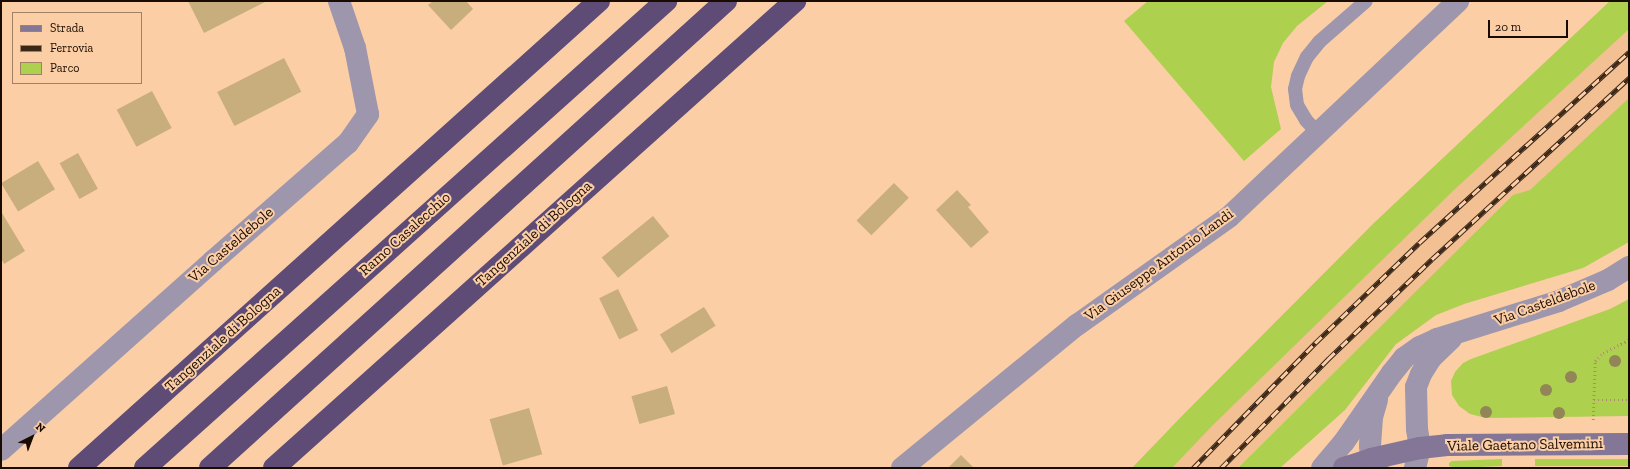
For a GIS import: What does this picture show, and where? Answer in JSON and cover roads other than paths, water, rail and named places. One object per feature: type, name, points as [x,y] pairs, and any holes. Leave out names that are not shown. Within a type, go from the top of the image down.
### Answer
[{"type":"highway","name":"Tangenziale di Bologna","points":[[80,468],[599,1]]},
{"type":"highway","name":"Ramo Casalecchio","points":[[145,468],[666,1]]},
{"type":"highway","points":[[210,468],[726,1]]},
{"type":"highway","name":"Tangenziale di Bologna","points":[[274,468],[795,1]]},
{"type":"main road","name":"Viale Gaetano Salvemini","points":[[1344,468],[1418,458],[1475,444],[1629,444]]},
{"type":"street","name":"Via Casteldebole","points":[[1,450],[348,143],[368,114],[355,48],[339,1]]},
{"type":"street","name":"Via Giuseppe Antonio Landi","points":[[902,468],[1077,325],[1192,245],[1229,217],[1317,132],[1458,1]]},
{"type":"street","name":"Via Casteldebole","points":[[1322,468],[1344,442],[1404,358],[1420,347],[1458,333],[1559,301],[1608,280],[1629,267]]},
{"type":"street","name":"Via Casteldebole","points":[[1418,458],[1416,387],[1420,374],[1431,358],[1444,344],[1458,333]]},
{"type":"street","name":"Via Casteldebole","points":[[1375,464],[1370,445],[1372,418],[1379,393]]},
{"type":"lane","points":[[1317,132],[1306,120],[1297,105],[1295,89],[1298,76],[1307,58],[1319,42],[1366,1]]},
{"type":"railway","points":[[1193,468],[1315,343],[1419,243],[1629,52]]},
{"type":"railway","points":[[1221,468],[1328,359],[1432,259],[1629,78]]}]
